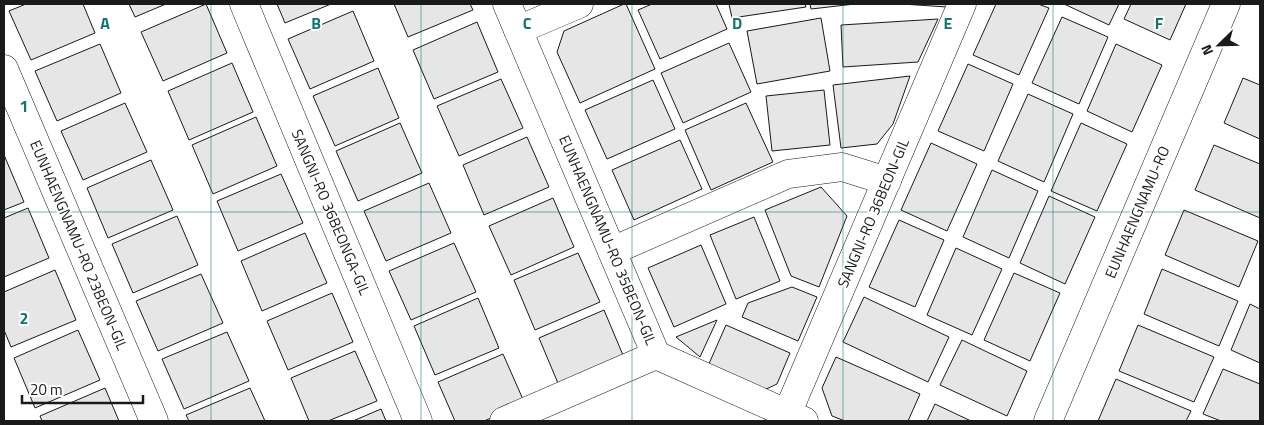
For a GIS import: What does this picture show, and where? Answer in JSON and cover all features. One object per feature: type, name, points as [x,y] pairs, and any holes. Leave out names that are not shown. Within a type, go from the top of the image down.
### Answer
[{"type":"street","name":"SANGNI-RO 36BEONGA-GIL","points":[[244,4],[418,421]]},
{"type":"street","name":"EUNHAENGNAMU-RO 35BEON-GIL","points":[[507,4],[656,355],[792,419]]},
{"type":"street","points":[[518,30],[579,4]]},
{"type":"street","name":"SANGNI-RO 36BEON-GIL","points":[[792,419],[887,181],[962,4]]},
{"type":"street","name":"EUNHAENGNAMU-RO","points":[[1048,421],[1226,4]]},
{"type":"street","name":"EUNHAENGNAMU-RO 23BEON-GIL","points":[[4,70],[154,421]]},
{"type":"street","points":[[612,251],[788,174],[842,168],[887,181]]},
{"type":"street","points":[[504,421],[656,355]]},
{"type":"building","points":[[26,4],[83,4],[95,33],[31,60],[9,11]]},
{"type":"building","points":[[129,4],[166,4],[135,17]]},
{"type":"building","points":[[206,4],[227,53],[163,81],[141,32]]},
{"type":"building","points":[[277,4],[331,4],[285,23]]},
{"type":"building","points":[[394,4],[470,4],[473,10],[408,37]]},
{"type":"building","points":[[626,4],[655,69],[580,103],[557,52],[564,31]]},
{"type":"building","points":[[652,4],[716,4],[727,29],[660,59],[638,10]]},
{"type":"building","points":[[729,4],[805,4],[806,7],[732,18]]},
{"type":"building","points":[[810,4],[855,4],[811,9]]},
{"type":"building","points":[[902,4],[947,4],[947,7]]},
{"type":"building","points":[[996,4],[1038,4],[1049,8],[1019,75],[973,55]]},
{"type":"building","points":[[1064,4],[1119,4],[1109,25]]},
{"type":"building","points":[[1131,4],[1186,4],[1170,40],[1124,19]]},
{"type":"building","points":[[353,11],[374,61],[310,89],[288,39]]},
{"type":"building","points":[[1062,17],[1108,37],[1079,104],[1032,83]]},
{"type":"building","points":[[821,18],[830,71],[757,84],[747,31]]},
{"type":"building","points":[[938,19],[918,62],[843,67],[841,25]]},
{"type":"building","points":[[477,22],[498,72],[434,99],[413,50]]},
{"type":"building","points":[[729,43],[751,92],[683,123],[661,73]]},
{"type":"building","points":[[100,44],[121,93],[57,121],[35,71]]},
{"type":"building","points":[[1116,44],[1162,65],[1132,132],[1087,111]]},
{"type":"building","points":[[232,63],[253,112],[189,140],[168,91]]},
{"type":"building","points":[[968,64],[1013,84],[984,151],[938,131]]},
{"type":"building","points":[[378,68],[399,118],[335,146],[313,96]]},
{"type":"building","points":[[910,76],[893,124],[877,144],[841,148],[833,85]]},
{"type":"building","points":[[1243,78],[1260,85],[1260,139],[1224,123]]},
{"type":"building","points":[[501,79],[523,128],[459,156],[437,106]]},
{"type":"building","points":[[653,80],[675,129],[607,159],[585,110]]},
{"type":"building","points":[[824,90],[830,145],[772,151],[766,96]]},
{"type":"building","points":[[1028,94],[1073,114],[1044,182],[998,161]]},
{"type":"building","points":[[125,103],[147,152],[83,180],[61,131]]},
{"type":"building","points":[[746,103],[773,162],[711,190],[685,130]]},
{"type":"building","points":[[256,117],[277,166],[213,194],[192,145]]},
{"type":"building","points":[[400,123],[422,173],[358,201],[336,151]]},
{"type":"building","points":[[1081,123],[1127,144],[1097,211],[1051,191]]},
{"type":"building","points":[[527,137],[549,187],[484,215],[463,165]]},
{"type":"building","points":[[680,140],[702,189],[634,220],[612,170]]},
{"type":"building","points":[[931,143],[977,164],[947,231],[901,210]]},
{"type":"building","points":[[1214,145],[1260,164],[1260,218],[1195,190]]},
{"type":"building","points":[[4,155],[24,202],[4,210]]},
{"type":"building","points":[[151,160],[173,210],[108,238],[87,188]]},
{"type":"building","points":[[992,170],[1038,191],[1009,258],[963,237]]},
{"type":"building","points":[[281,174],[303,223],[238,251],[217,201]]},
{"type":"building","points":[[429,183],[451,233],[386,261],[364,211]]},
{"type":"building","points":[[821,187],[847,216],[819,287],[791,276],[765,210]]},
{"type":"building","points":[[1049,196],[1095,217],[1065,284],[1020,263]]},
{"type":"building","points":[[553,198],[574,247],[511,275],[489,226]]},
{"type":"building","points":[[28,208],[49,258],[4,277],[4,218]]},
{"type":"building","points":[[1184,210],[1258,241],[1239,287],[1165,255]]},
{"type":"building","points":[[177,216],[198,265],[133,293],[112,244]]},
{"type":"building","points":[[754,217],[780,281],[736,299],[710,235]]},
{"type":"building","points":[[899,220],[944,240],[915,307],[869,287]]},
{"type":"building","points":[[305,233],[327,283],[262,311],[241,261]]},
{"type":"building","points":[[454,243],[476,292],[411,320],[389,271]]},
{"type":"building","points":[[701,245],[726,304],[674,327],[648,268]]},
{"type":"building","points":[[956,248],[1002,269],[972,335],[927,315]]},
{"type":"building","points":[[578,253],[600,302],[535,330],[514,280]]},
{"type":"building","points":[[1162,269],[1238,301],[1219,346],[1144,314]]},
{"type":"building","points":[[55,270],[76,320],[11,347],[4,330],[4,292]]},
{"type":"building","points":[[1014,273],[1060,293],[1030,361],[984,340]]},
{"type":"building","points":[[201,274],[223,323],[158,351],[136,301]]},
{"type":"building","points":[[792,287],[817,297],[798,341],[742,317],[748,303]]},
{"type":"building","points":[[332,293],[353,342],[288,370],[267,321]]},
{"type":"building","points":[[864,297],[949,337],[928,382],[843,342]]},
{"type":"building","points":[[478,298],[499,348],[435,375],[414,326]]},
{"type":"building","points":[[1250,304],[1260,309],[1260,363],[1231,350]]},
{"type":"building","points":[[604,310],[625,360],[560,388],[539,338]]},
{"type":"building","points":[[717,320],[700,357],[676,337]]},
{"type":"building","points":[[726,325],[790,353],[777,384],[764,390],[708,366]]},
{"type":"building","points":[[1138,325],[1214,357],[1194,402],[1119,371]]},
{"type":"building","points":[[78,330],[100,380],[35,408],[14,358]]},
{"type":"building","points":[[227,332],[249,381],[184,409],[162,359]]},
{"type":"building","points":[[962,340],[1027,371],[1007,416],[940,385]]},
{"type":"building","points":[[355,351],[377,401],[328,421],[309,421],[291,378]]},
{"type":"building","points":[[503,354],[525,404],[484,421],[455,421],[438,382]]},
{"type":"building","points":[[836,357],[920,394],[908,421],[845,421],[832,416],[822,388]]},
{"type":"building","points":[[1223,369],[1260,384],[1260,421],[1221,421],[1203,414]]},
{"type":"building","points":[[1116,379],[1191,411],[1186,421],[1098,421]]},
{"type":"building","points":[[105,388],[119,421],[42,421],[40,416]]},
{"type":"building","points":[[250,388],[265,421],[189,421],[186,415]]},
{"type":"building","points":[[935,404],[971,421],[927,421]]},
{"type":"building","points":[[381,409],[386,421],[353,421]]}]
